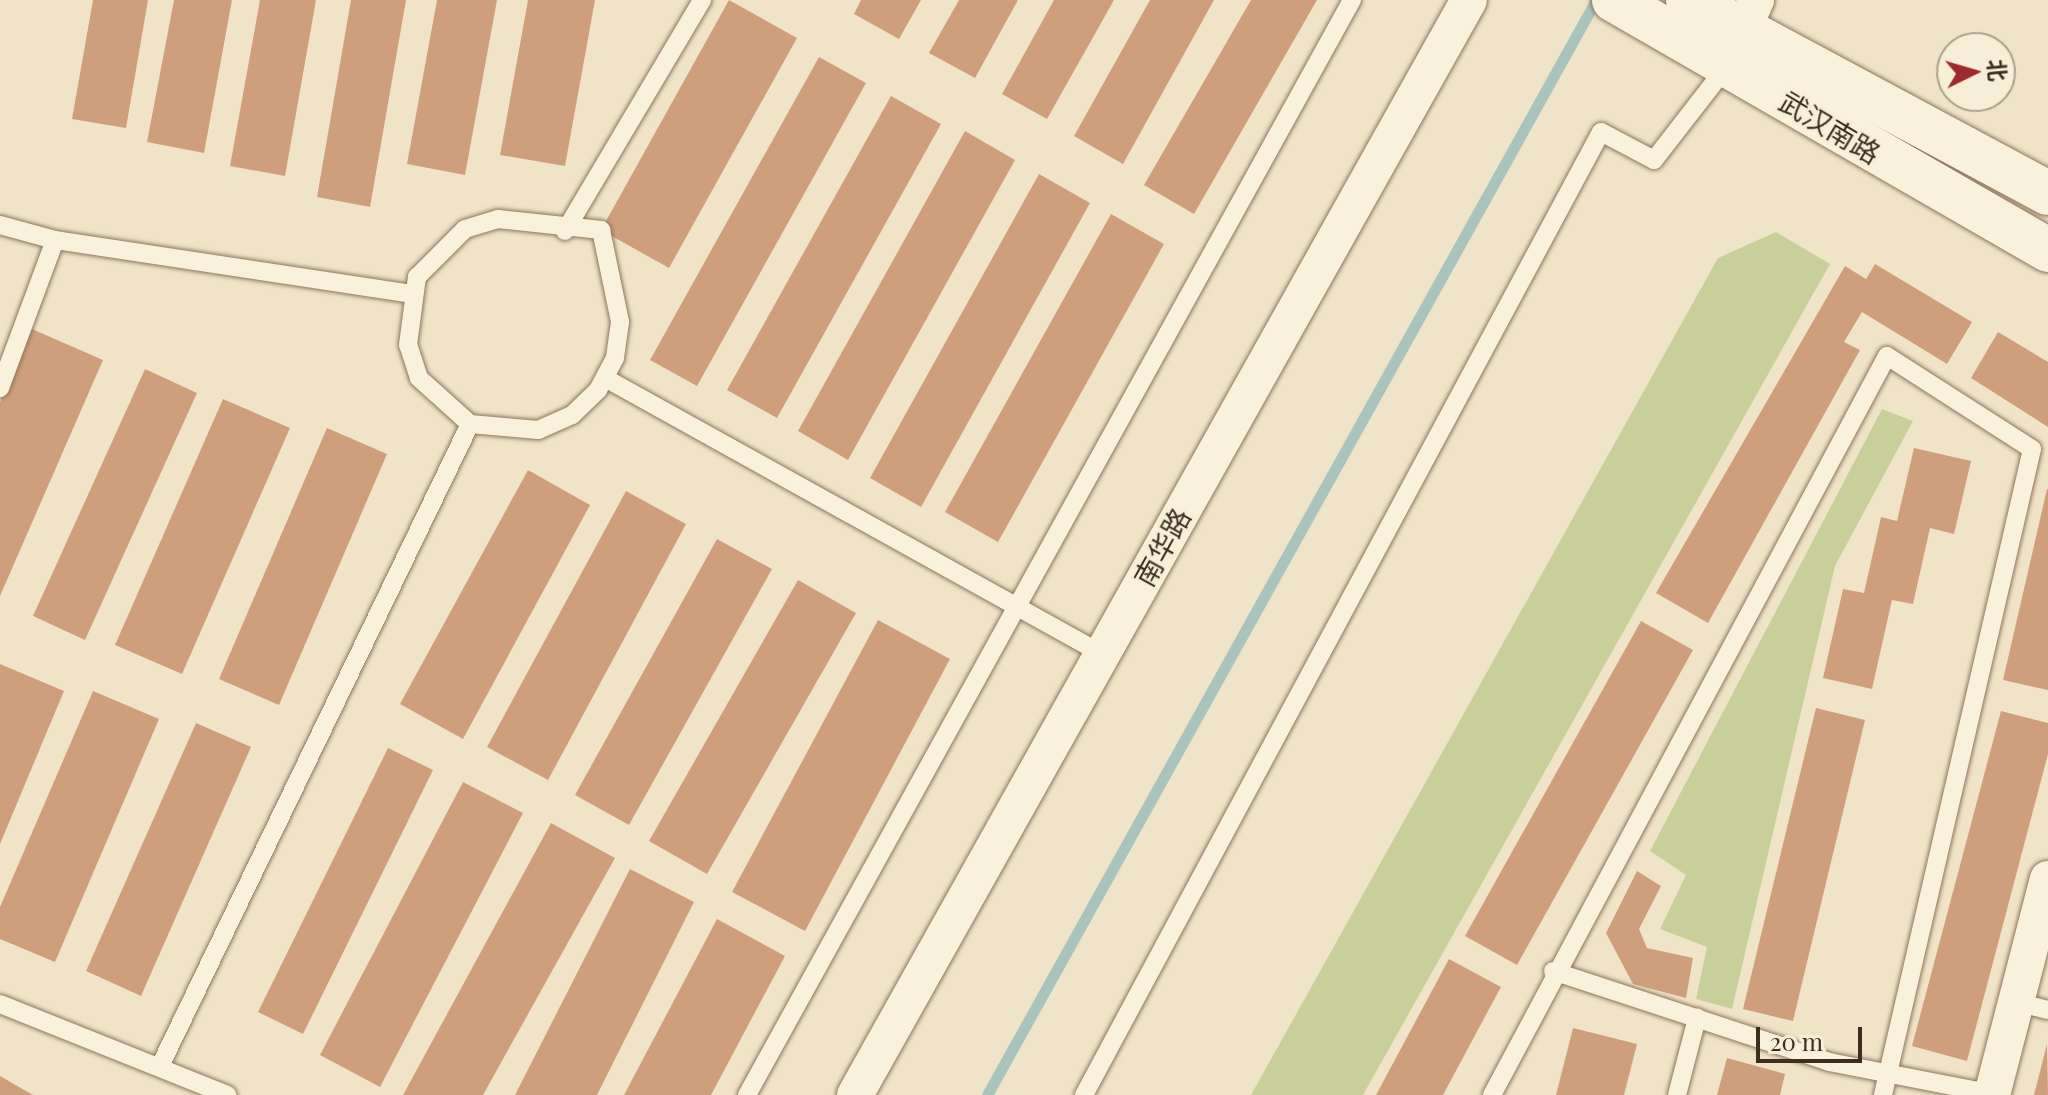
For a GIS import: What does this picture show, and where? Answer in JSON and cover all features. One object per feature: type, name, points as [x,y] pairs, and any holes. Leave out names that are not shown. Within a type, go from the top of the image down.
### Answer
[{"type":"main road","name":"武汉南路","points":[[1614,0],[1735,36],[2048,193]]},
{"type":"main road","name":"武汉南路","points":[[1688,0],[1735,36],[2048,250]]},
{"type":"street","name":"南华路","points":[[855,1095],[1469,0]]},
{"type":"street","points":[[1992,1095],[2032,1006],[2048,879]]},
{"type":"lane","points":[[565,231],[702,0]]},
{"type":"lane","points":[[747,1095],[1352,0]]},
{"type":"lane","points":[[1084,1095],[1601,132],[1654,160],[1735,36]]},
{"type":"lane","points":[[510,219],[565,231],[601,230],[620,322],[605,378],[572,415],[538,430],[470,424],[419,378],[408,345],[411,294],[437,249],[465,229],[510,219]]},
{"type":"lane","points":[[0,225],[55,240],[411,294]]},
{"type":"lane","points":[[0,388],[55,240]]},
{"type":"lane","points":[[1492,1095],[1553,971],[1887,356],[2032,449],[1883,1095]]},
{"type":"lane","points":[[605,378],[1102,654]]},
{"type":"lane","points":[[161,1064],[470,424]]},
{"type":"lane","points":[[1553,971],[1697,1018],[1888,1073],[1992,1095]]},
{"type":"lane","points":[[0,1004],[161,1064],[227,1095]]},
{"type":"lane","points":[[1677,1095],[1697,1018]]},
{"type":"green space","points":[[1776,232],[1830,264],[1363,1095],[1251,1095],[1718,258]]},
{"type":"green space","points":[[1882,409],[1913,421],[1835,566],[1732,1009],[1696,999],[1707,947],[1660,929],[1686,875],[1650,851]]},
{"type":"building","points":[[93,0],[148,0],[126,128],[72,119]]},
{"type":"building","points":[[174,0],[232,0],[204,153],[147,142]]},
{"type":"building","points":[[260,0],[316,0],[285,176],[230,166]]},
{"type":"building","points":[[351,0],[406,0],[370,207],[317,197]]},
{"type":"building","points":[[437,0],[497,0],[465,175],[407,164]]},
{"type":"building","points":[[528,0],[595,0],[565,166],[500,155]]},
{"type":"building","points":[[729,0],[797,38],[669,268],[601,230]]},
{"type":"building","points":[[861,0],[921,0],[899,39],[854,14]]},
{"type":"building","points":[[959,0],[1018,0],[975,78],[929,53]]},
{"type":"building","points":[[1054,0],[1114,0],[1047,119],[1002,94]]},
{"type":"building","points":[[1150,0],[1214,0],[1123,164],[1074,136]]},
{"type":"building","points":[[1251,0],[1317,0],[1194,214],[1144,185]]},
{"type":"building","points":[[819,57],[866,83],[697,386],[650,360]]},
{"type":"building","points":[[891,96],[941,124],[777,418],[727,390]]},
{"type":"building","points":[[965,131],[1015,160],[848,460],[798,431]]},
{"type":"building","points":[[1039,174],[1090,203],[921,507],[870,478]]},
{"type":"building","points":[[1111,214],[1164,244],[998,542],[945,512]]},
{"type":"building","points":[[1875,264],[1972,322],[1947,364],[1862,312],[1844,342],[1860,350],[1708,623],[1656,593],[1845,266],[1866,279]]},
{"type":"building","points":[[32,329],[103,360],[0,596],[0,402]]},
{"type":"building","points":[[1998,332],[2048,362],[2048,427],[1971,378]]},
{"type":"building","points":[[145,369],[197,393],[85,640],[33,616]]},
{"type":"building","points":[[223,399],[290,428],[182,674],[115,645]]},
{"type":"building","points":[[327,428],[387,454],[279,705],[219,679]]},
{"type":"building","points":[[1914,448],[1971,461],[1954,534],[1930,528],[1913,604],[1892,600],[1872,689],[1823,678],[1843,589],[1864,593],[1881,517],[1897,521]]},
{"type":"building","points":[[528,470],[590,505],[463,739],[400,704]]},
{"type":"building","points":[[2048,489],[2048,690],[2003,680]]},
{"type":"building","points":[[626,491],[686,524],[548,780],[487,747]]},
{"type":"building","points":[[717,539],[772,569],[629,825],[575,795]]},
{"type":"building","points":[[798,580],[856,613],[707,874],[649,841]]},
{"type":"building","points":[[878,620],[950,659],[805,931],[732,892]]},
{"type":"building","points":[[1641,621],[1693,650],[1517,965],[1465,936]]},
{"type":"building","points":[[0,664],[64,691],[0,844]]},
{"type":"building","points":[[93,691],[159,719],[55,962],[0,939],[0,907]]},
{"type":"building","points":[[1816,708],[1865,720],[1793,1021],[1743,1009]]},
{"type":"building","points":[[2001,711],[2048,723],[2048,754],[1967,1061],[1912,1046]]},
{"type":"building","points":[[196,723],[251,747],[141,996],[86,971]]},
{"type":"building","points":[[388,748],[433,770],[303,1034],[258,1012]]},
{"type":"building","points":[[463,782],[523,813],[380,1087],[320,1055]]},
{"type":"building","points":[[551,823],[615,858],[483,1095],[403,1095]]},
{"type":"building","points":[[630,869],[694,902],[597,1095],[515,1095]]},
{"type":"building","points":[[1637,871],[1661,886],[1639,929],[1647,948],[1693,958],[1686,998],[1633,984],[1606,933]]},
{"type":"building","points":[[717,919],[785,956],[711,1095],[624,1095]]},
{"type":"building","points":[[1449,959],[1501,987],[1443,1095],[1376,1095]]},
{"type":"building","points":[[1573,1028],[1637,1044],[1624,1095],[1556,1095]]},
{"type":"building","points":[[2047,1044],[2048,1095],[2034,1095]]},
{"type":"building","points":[[1727,1058],[1785,1074],[1780,1095],[1717,1095]]},
{"type":"building","points":[[0,1076],[33,1095],[0,1095]]},
{"type":"waterway","points":[[987,1095],[1596,0]]}]
